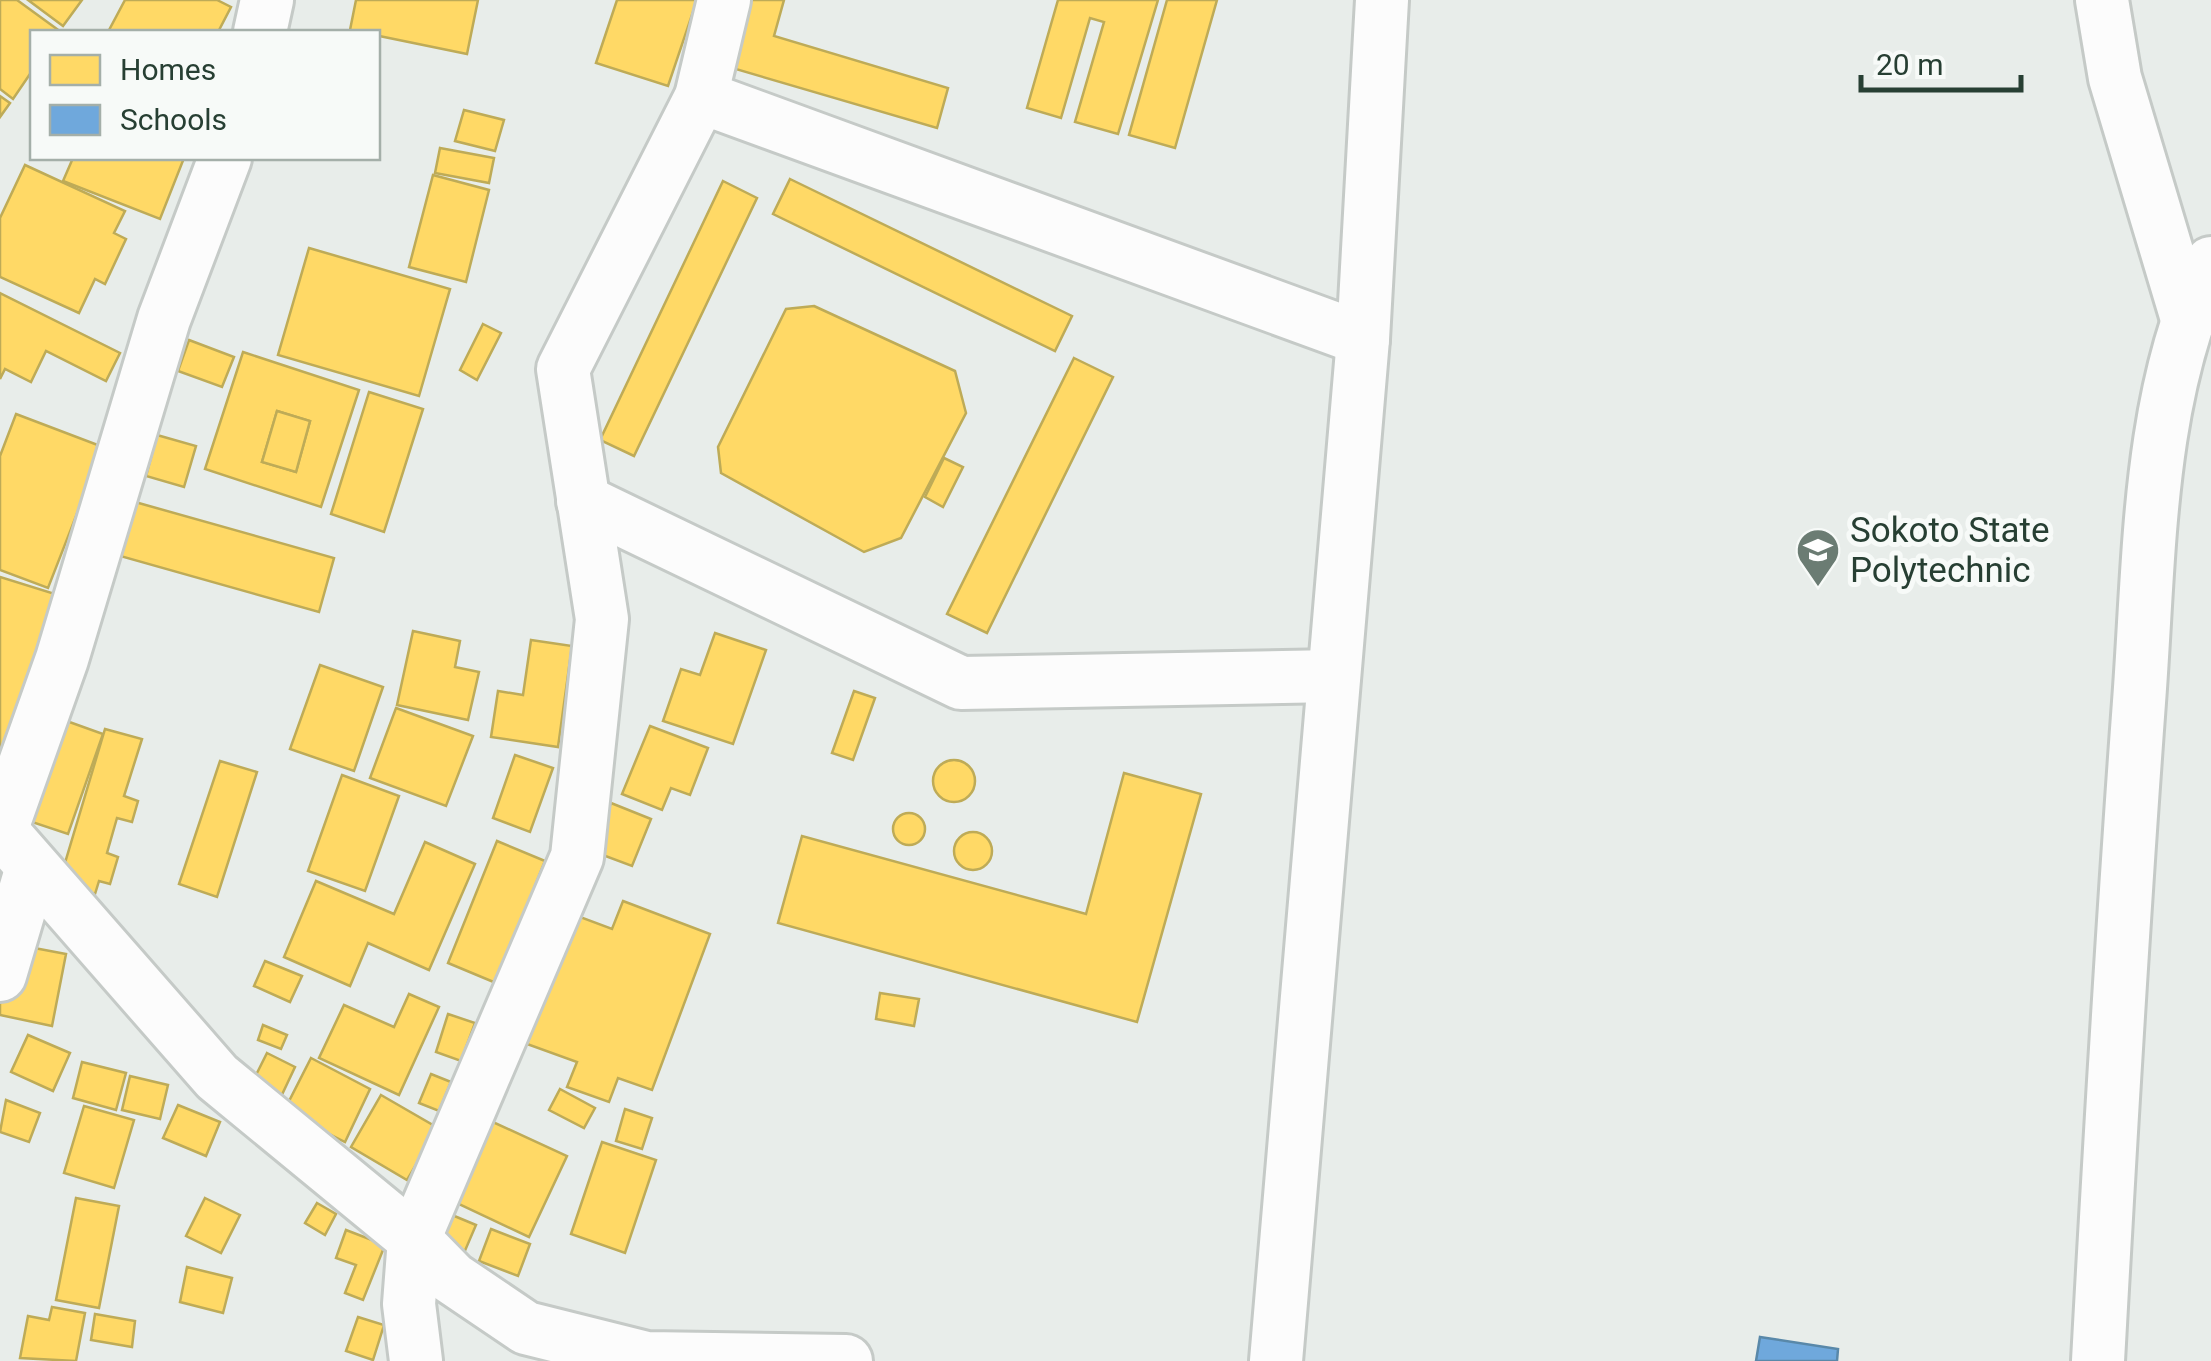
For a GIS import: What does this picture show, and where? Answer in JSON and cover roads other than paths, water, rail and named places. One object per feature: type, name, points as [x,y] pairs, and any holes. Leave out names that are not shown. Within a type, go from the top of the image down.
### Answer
[{"type":"street","points":[[260,30],[267,0]]},
{"type":"street","points":[[416,1361],[409,1304],[414,1240],[577,856],[602,619],[563,369],[701,97],[724,0]]},
{"type":"street","points":[[1276,1361],[1364,339],[1382,0]]},
{"type":"street","points":[[2102,0],[2115,78],[2188,322]]},
{"type":"street","points":[[701,97],[1364,339]]},
{"type":"street","points":[[0,975],[11,842],[164,319],[224,160]]},
{"type":"street","points":[[2098,1361],[2120,950],[2158,445],[2188,322],[2211,263]]},
{"type":"street","points":[[583,501],[962,684],[1334,676]]},
{"type":"street","points":[[11,842],[217,1077],[414,1240],[452,1278],[526,1328],[646,1358],[846,1361]]},
{"type":"place","name":"Sokoto State Polytechnic","points":[[1818,588]]}]
